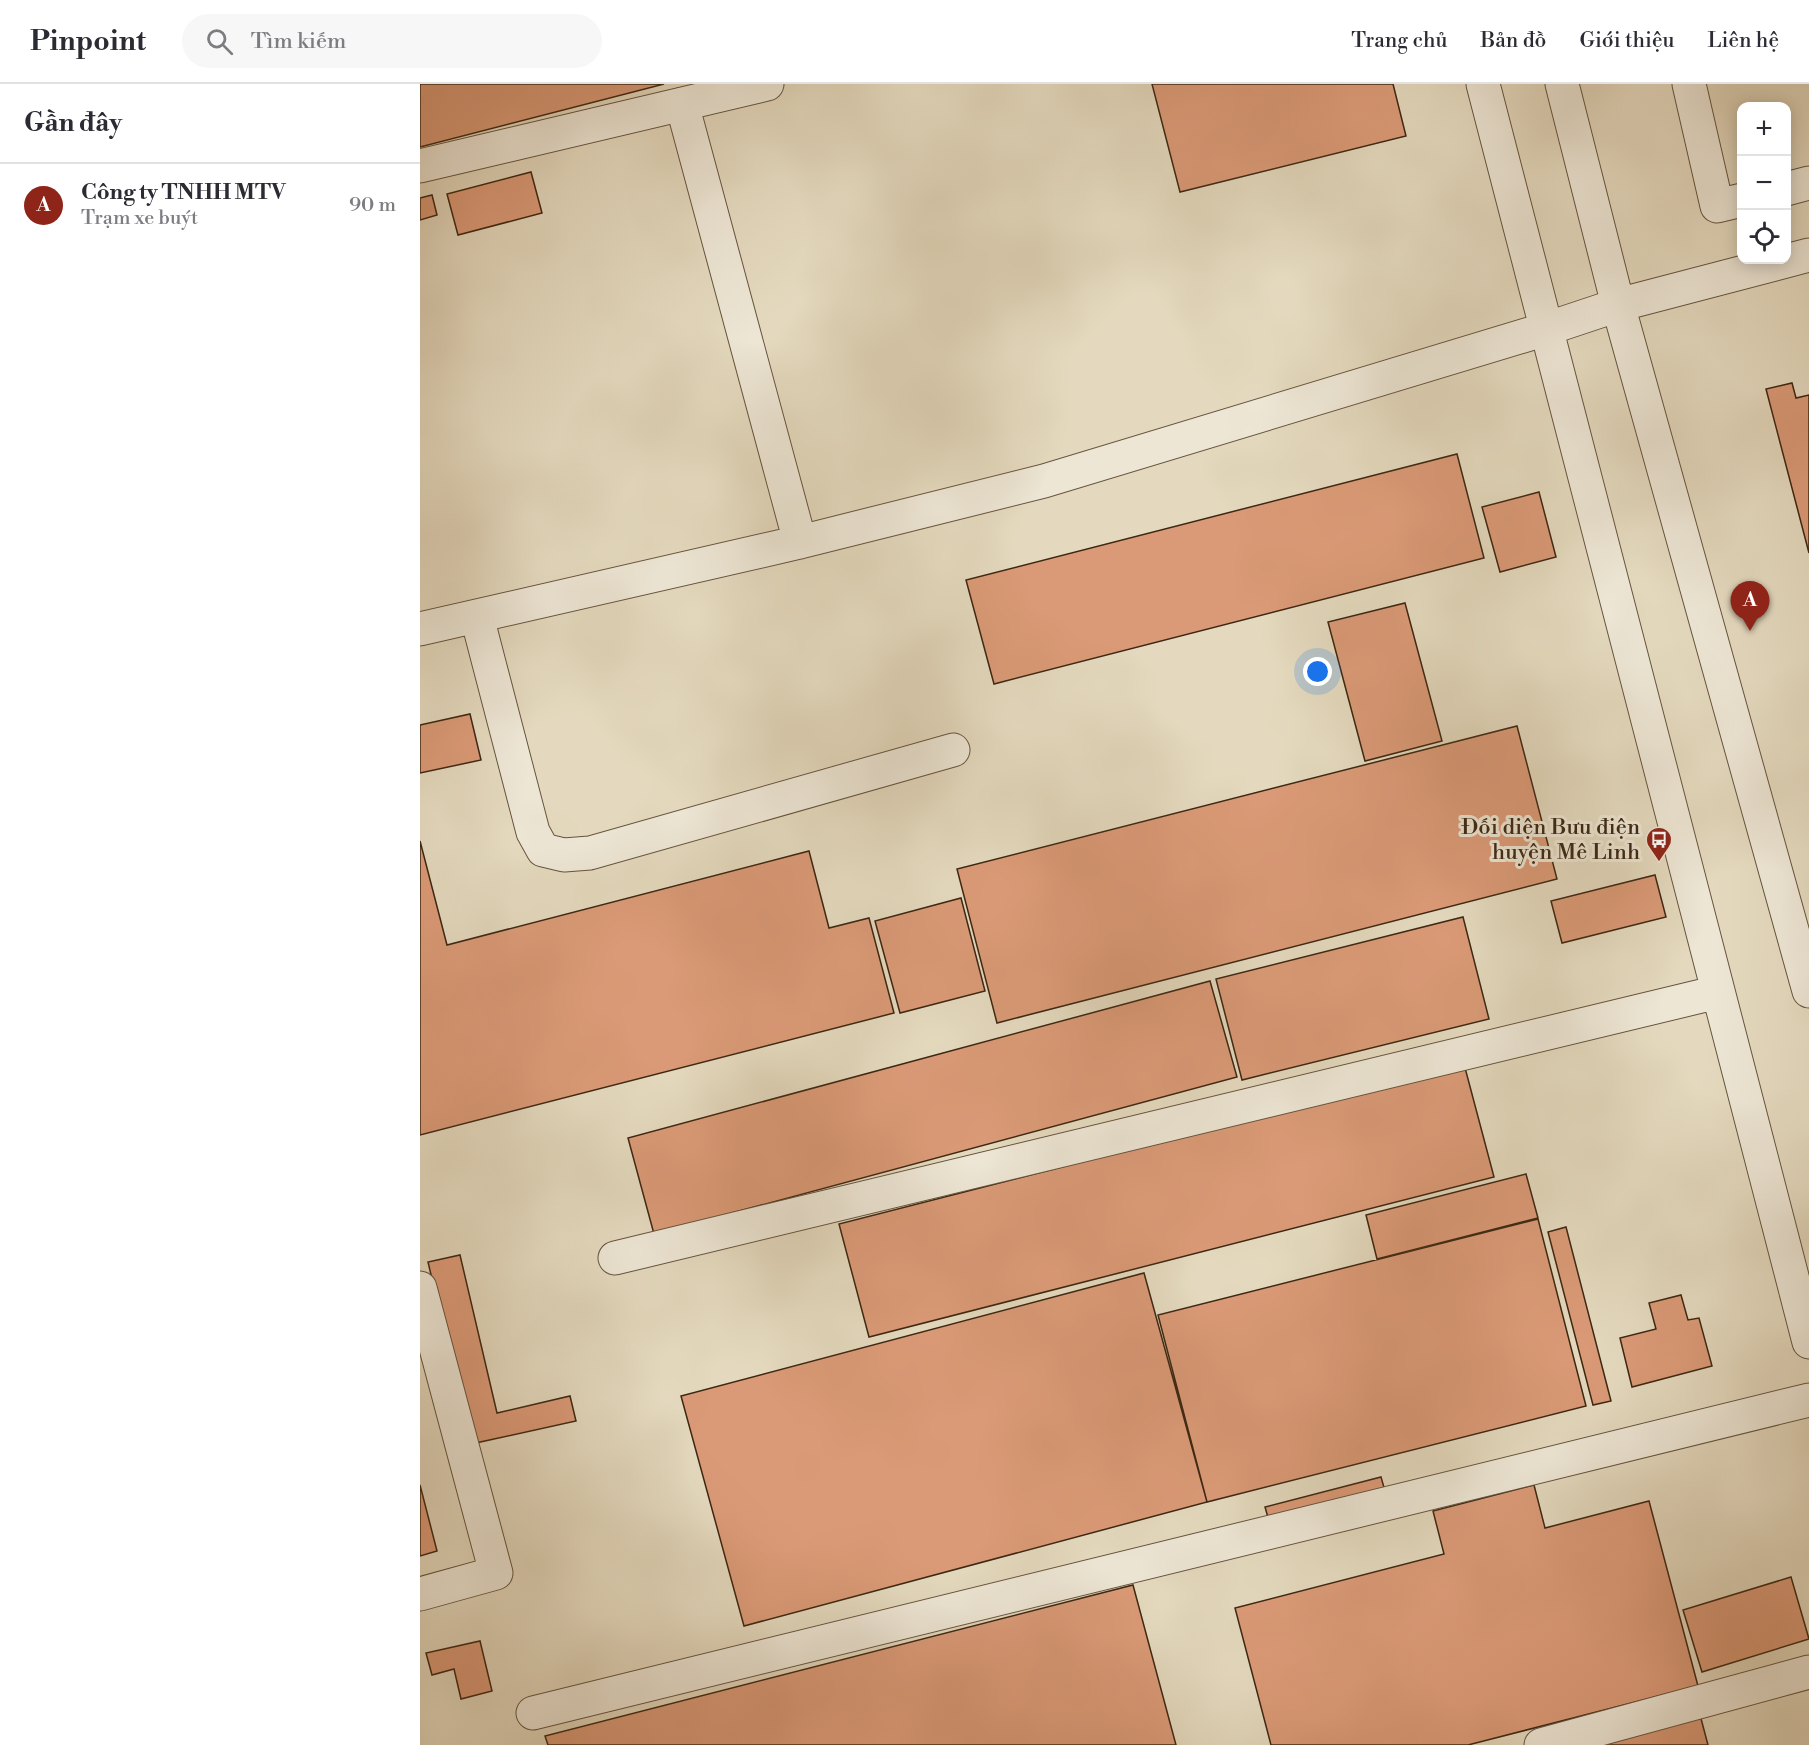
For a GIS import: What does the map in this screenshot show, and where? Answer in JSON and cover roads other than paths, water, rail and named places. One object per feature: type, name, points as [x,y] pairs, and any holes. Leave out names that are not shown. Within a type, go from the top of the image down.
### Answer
[{"type":"street","points":[[420,166],[767,84]]},
{"type":"street","points":[[1483,84],[1809,1342]]},
{"type":"street","points":[[1562,84],[1618,305],[1809,991]]},
{"type":"street","points":[[1689,84],[1717,206],[1737,201]]},
{"type":"street","points":[[682,104],[800,542]]},
{"type":"street","points":[[1791,188],[1809,183]]},
{"type":"street","points":[[420,629],[800,542],[1044,482],[1618,305],[1809,255]]},
{"type":"street","points":[[477,617],[533,832],[543,850],[564,855],[590,853],[953,750]]},
{"type":"street","points":[[615,1258],[1718,992]]},
{"type":"street","points":[[420,1288],[496,1573],[420,1594]]},
{"type":"street","points":[[533,1713],[1809,1400]]},
{"type":"street","points":[[1541,1745],[1809,1672]]},
{"type":"place","name":"Công ty TNHH MTV","points":[[1750,631]]},
{"type":"place","name":"Đối diện Bưu điện huyện Mê Linh","points":[[1659,863]]}]
